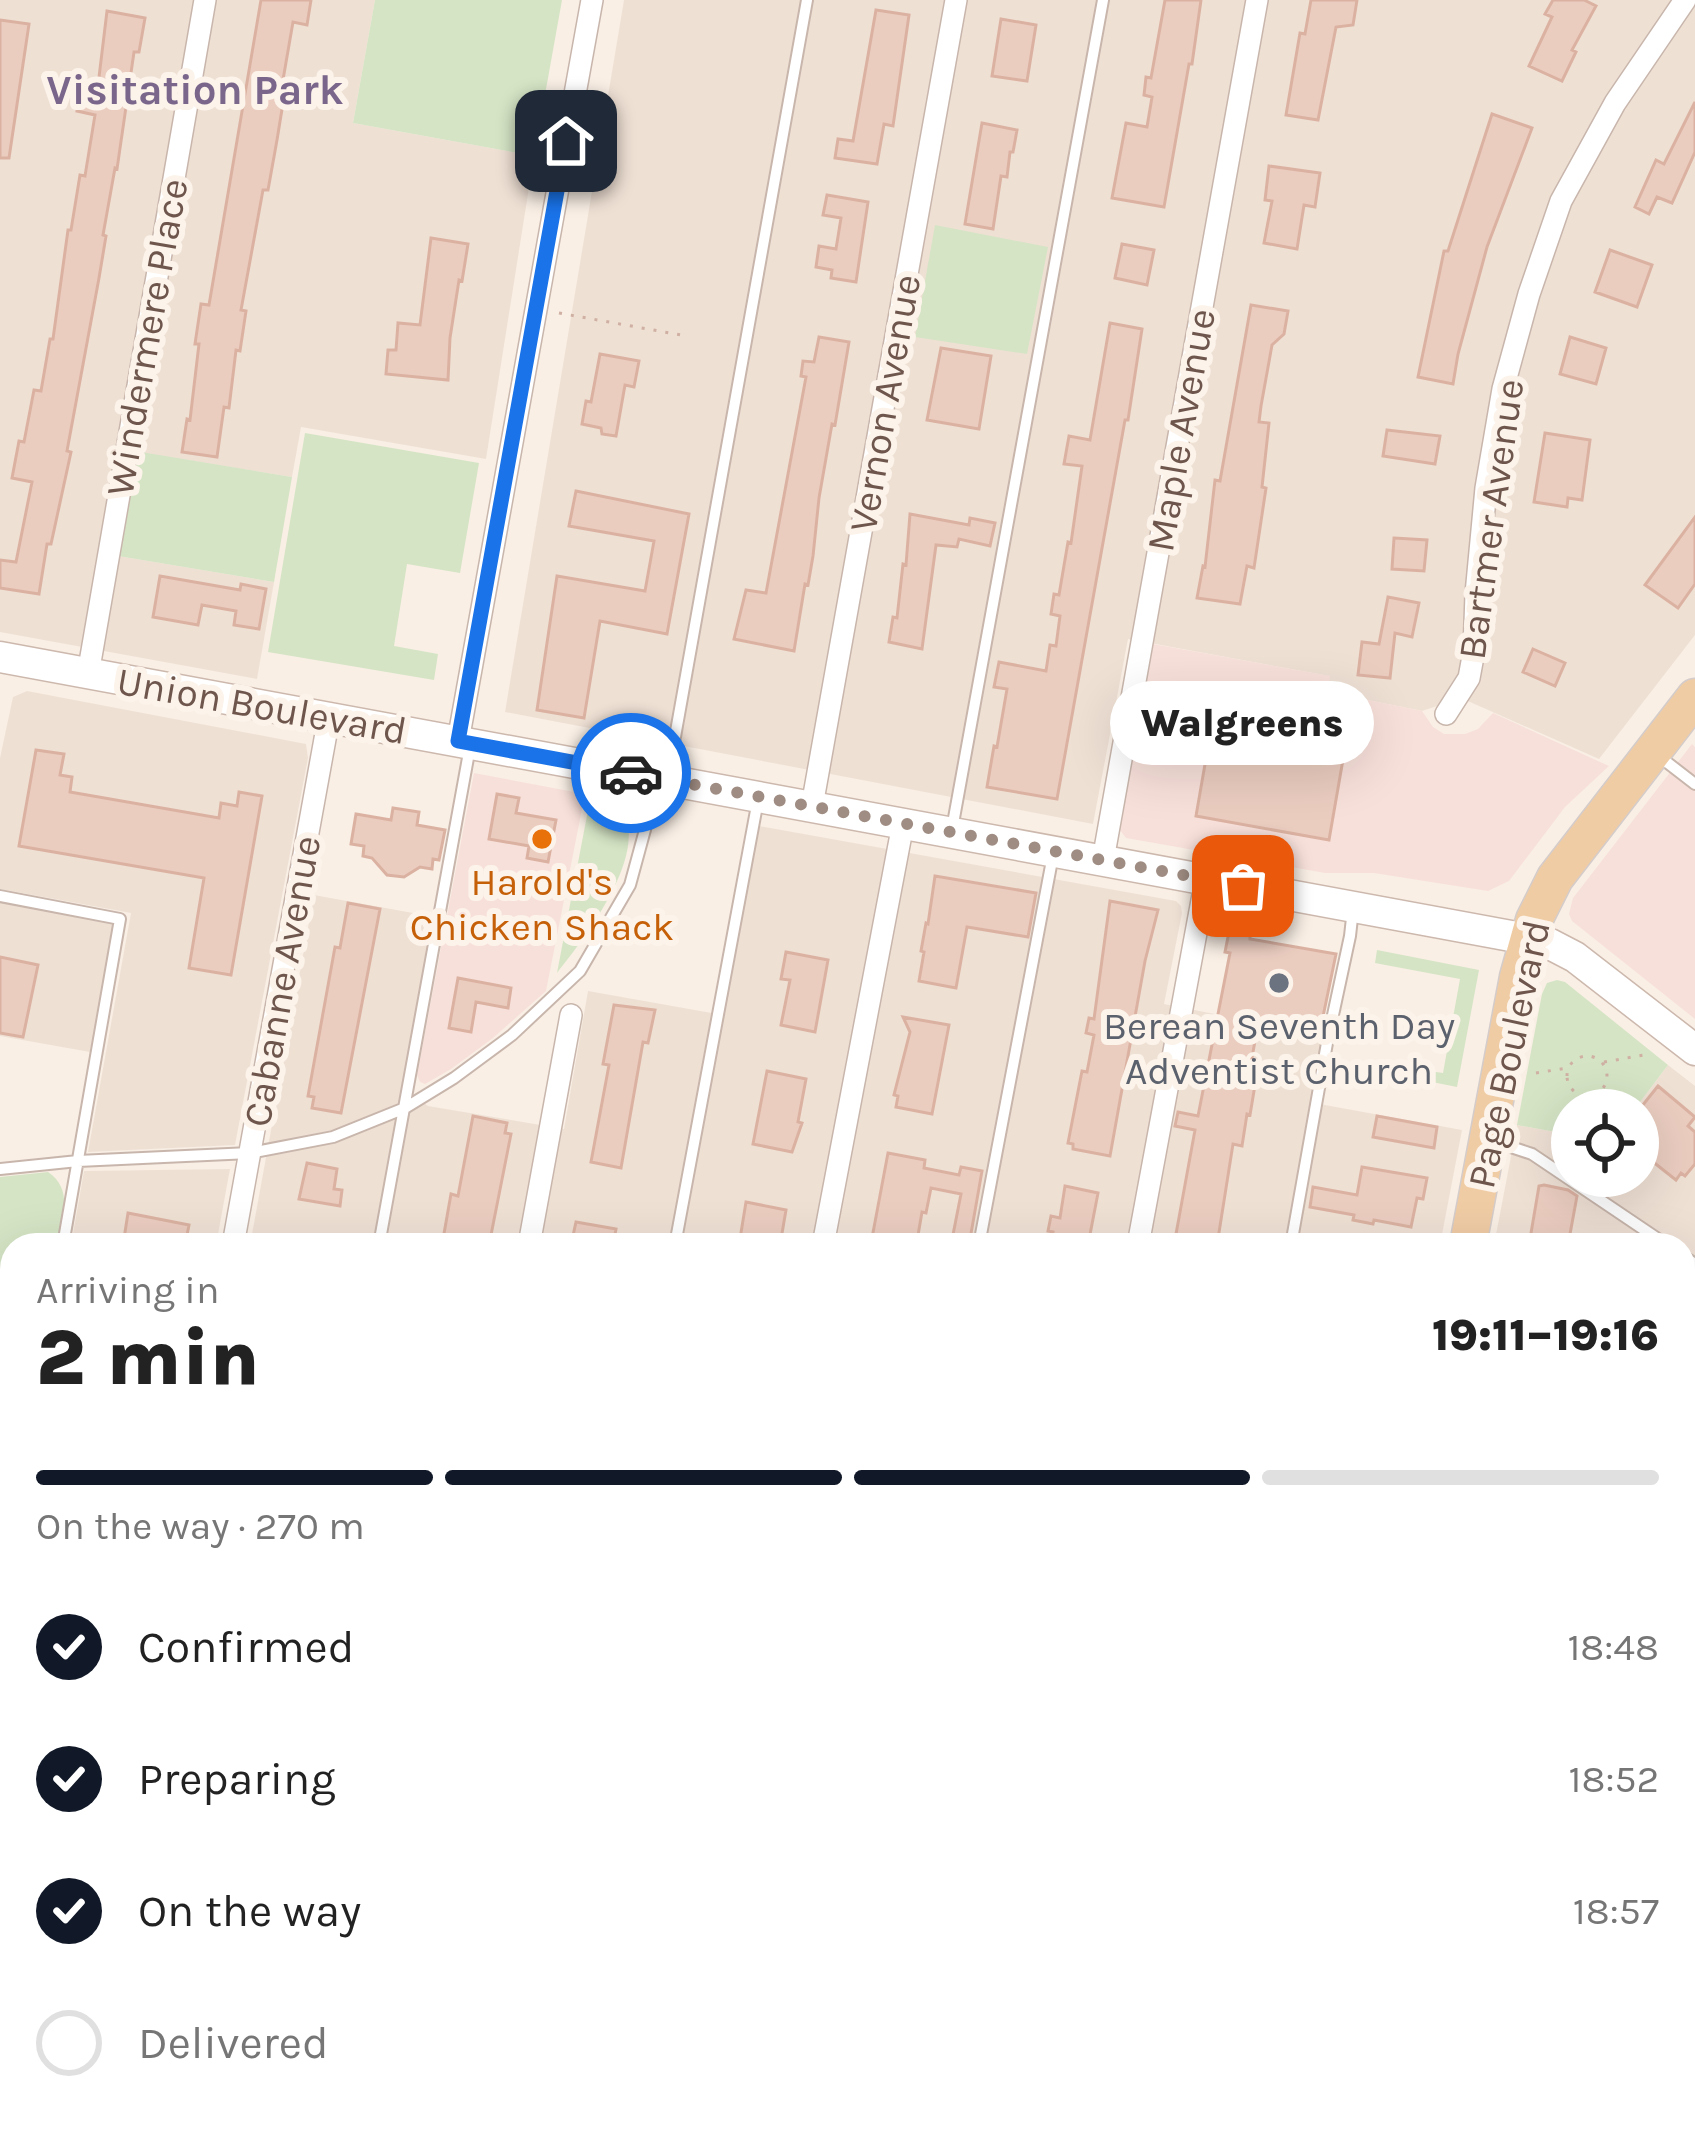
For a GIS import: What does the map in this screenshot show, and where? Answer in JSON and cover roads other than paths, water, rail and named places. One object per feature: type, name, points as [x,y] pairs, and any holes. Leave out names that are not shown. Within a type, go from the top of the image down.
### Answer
[{"type":"main road","name":"Union Boulevard","points":[[0,660],[464,742],[660,792],[759,797],[1527,938],[1575,957],[1695,1050]]},
{"type":"main road","name":"Page Boulevard","points":[[1470,1233],[1527,938],[1542,901],[1695,697]]},
{"type":"street","name":"Windermere Place","points":[[88,674],[205,0]]},
{"type":"street","points":[[464,742],[592,0]]},
{"type":"street","name":"Vernon Avenue","points":[[812,806],[956,0]]},
{"type":"street","name":"Maple Avenue","points":[[1103,860],[1257,0]]},
{"type":"street","name":"Bartmer Avenue","points":[[1446,714],[1469,678],[1486,488],[1503,388],[1529,294],[1561,201],[1615,103],[1685,0]]},
{"type":"street","name":"Cabanne Avenue","points":[[235,1233],[328,717]]},
{"type":"street","points":[[825,1233],[904,824]]},
{"type":"street","points":[[1140,1233],[1206,879]]},
{"type":"street","points":[[531,1233],[571,1015]]},
{"type":"lane","points":[[0,1169],[250,1154],[333,1137],[405,1108],[454,1078],[512,1034],[580,971],[630,885],[660,792],[807,0]]},
{"type":"lane","points":[[952,832],[1103,0]]},
{"type":"lane","points":[[381,1233],[464,742]]},
{"type":"lane","points":[[1653,751],[1695,784]]},
{"type":"lane","points":[[677,1233],[759,797]]},
{"type":"lane","points":[[981,1233],[1054,852]]},
{"type":"lane","points":[[0,896],[120,919],[65,1233]]},
{"type":"lane","points":[[1293,1233],[1353,906]]},
{"type":"lane","points":[[1487,1140],[1532,1154],[1649,1233]]},
{"type":"place","name":"Harold's Chicken Shack","points":[[542,839]]},
{"type":"place","name":"Walgreens","points":[[1243,886]]},
{"type":"place","name":"Berean Seventh Day Adventist Church","points":[[1279,983]]},
{"type":"district","name":"Visitation Park","points":[[195,89]]}]
